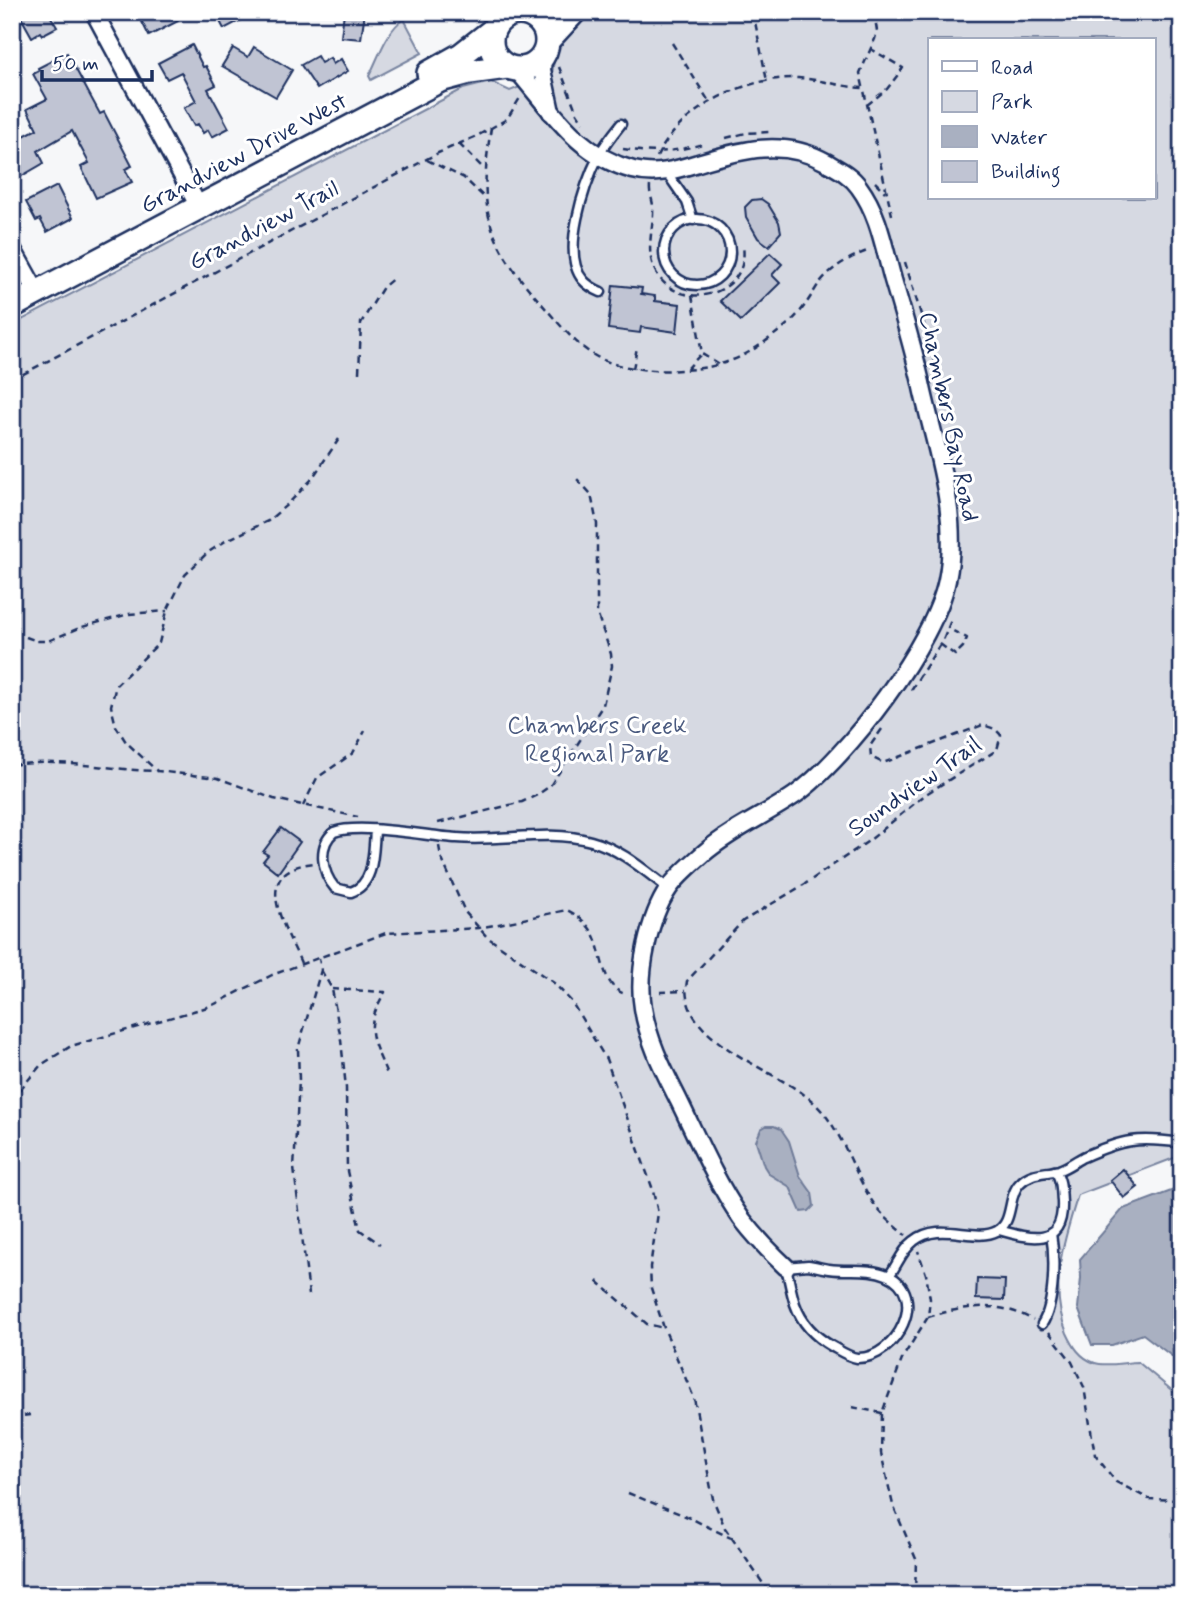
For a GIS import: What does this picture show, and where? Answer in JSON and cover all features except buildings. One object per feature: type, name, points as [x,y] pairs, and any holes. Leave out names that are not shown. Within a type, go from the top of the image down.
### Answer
[{"type":"street","points":[[94,12],[197,202]]},
{"type":"street","points":[[511,68],[522,69],[534,65],[574,12]]},
{"type":"street","points":[[551,112],[542,69],[546,48],[541,23],[527,13],[505,17],[494,23],[491,41],[493,51],[500,62],[511,68],[575,139],[604,148],[634,170],[659,173]]},
{"type":"street","name":"Grandview Drive West","points":[[197,202],[457,58],[494,23]]},
{"type":"street","name":"Grandview Drive West","points":[[12,306],[27,290],[440,80],[483,69],[511,68]]},
{"type":"street","name":"Chambers Bay Road","points":[[659,173],[730,153],[775,146],[818,158],[852,179],[860,188],[878,223],[918,368],[951,525],[947,583],[939,604],[928,631],[878,708],[826,769],[797,794],[738,828],[705,852],[668,889],[657,915],[642,969],[642,1006],[648,1030],[668,1080],[730,1199],[763,1244],[786,1267]]},
{"type":"street","points":[[12,248],[27,290]]},
{"type":"lane","points":[[601,292],[581,279],[573,242],[582,203],[604,148],[621,124]]},
{"type":"lane","points":[[659,173],[687,202],[693,220]]},
{"type":"lane","points":[[693,220],[704,220],[722,231],[730,250],[729,261],[718,278],[697,285],[687,284],[677,278],[665,260],[664,249],[674,229],[693,220]]},
{"type":"lane","points":[[375,831],[366,882],[356,891],[345,892],[335,888],[327,877],[324,862],[326,842],[334,832],[351,830],[375,831],[480,839],[558,835],[594,842],[627,857],[668,889]]},
{"type":"lane","points":[[889,1276],[903,1252],[919,1237],[939,1231],[988,1234],[999,1230],[1006,1222],[1012,1197],[1021,1182],[1037,1172],[1055,1171],[1121,1141],[1142,1139],[1182,1143]]},
{"type":"lane","points":[[999,1230],[1034,1238],[1051,1233],[1057,1228],[1062,1216],[1060,1177],[1055,1171]]},
{"type":"lane","points":[[1042,1324],[1049,1309],[1054,1249],[1051,1233]]},
{"type":"lane","points":[[808,1265],[830,1270],[864,1270],[889,1276],[903,1289],[908,1311],[901,1330],[881,1351],[855,1358],[813,1334],[795,1304],[786,1267],[808,1265]]},
{"type":"path","points":[[753,12],[767,81]]},
{"type":"path","points":[[874,12],[877,31],[860,73],[892,217]]},
{"type":"path","points":[[672,43],[710,103]]},
{"type":"path","points":[[867,105],[887,89],[903,68],[871,48]]},
{"type":"path","points":[[561,76],[582,121],[604,148]]},
{"type":"path","points":[[743,246],[741,268],[720,292],[683,295],[659,278],[650,248],[653,206],[649,190],[659,173],[666,141],[677,128],[710,103],[747,86],[798,78],[863,88]]},
{"type":"path","name":"Grandview Trail","points":[[12,380],[425,159],[492,128],[507,119],[522,94]]},
{"type":"path","points":[[492,128],[485,169],[485,198],[492,232],[500,250],[530,291],[577,342],[594,356],[612,364],[633,369],[687,369],[726,363],[755,348],[791,322],[807,305],[829,272],[859,254],[876,248]]},
{"type":"path","points":[[459,144],[485,169]]},
{"type":"path","points":[[425,159],[464,178],[485,198]]},
{"type":"path","points":[[902,252],[932,351],[943,403]]},
{"type":"path","points":[[359,373],[361,323],[383,287],[395,277]]},
{"type":"path","points":[[692,295],[702,354],[718,364]]},
{"type":"path","points":[[633,369],[637,347]]},
{"type":"path","points":[[687,369],[702,354]]},
{"type":"path","points":[[157,771],[126,742],[116,726],[111,706],[116,685],[159,643],[167,611],[185,575],[207,553],[227,540],[268,522],[283,509],[311,480],[339,439]]},
{"type":"path","points":[[428,823],[470,816],[537,795],[551,786],[603,705],[612,666],[611,654],[597,613],[597,524],[591,494],[576,478]]},
{"type":"path","points":[[26,637],[37,641],[48,640],[129,614],[167,611]]},
{"type":"path","points":[[908,694],[940,644],[951,618]]},
{"type":"path","points":[[940,644],[955,655],[963,647],[967,638],[948,628]]},
{"type":"path","name":"Soundview Trail","points":[[685,991],[687,981],[743,921],[805,884],[870,840],[926,794],[997,750],[1001,736],[995,729],[983,725],[883,763],[871,757],[870,746],[886,723]]},
{"type":"path","points":[[303,806],[317,778],[353,753],[365,731]]},
{"type":"path","points":[[12,765],[86,764],[218,778],[274,799],[362,817]]},
{"type":"path","points":[[438,836],[441,857],[465,912],[487,937],[554,983],[584,1020],[606,1059],[655,1200],[658,1213],[650,1267],[651,1288],[664,1328],[694,1398],[713,1499],[726,1528],[771,1595]]},
{"type":"path","points":[[301,964],[275,901],[275,887],[285,872],[299,865],[324,862]]},
{"type":"path","points":[[12,1099],[41,1065],[71,1046],[211,1006],[259,980],[386,933],[479,928],[567,910],[578,915],[593,932],[607,976],[620,992],[626,994]]},
{"type":"path","points":[[319,958],[321,970],[332,989],[341,1040],[346,1088],[347,1171],[360,1230],[380,1244]]},
{"type":"path","points":[[309,1296],[294,1168],[298,1049],[321,970]]},
{"type":"path","points":[[332,989],[385,992],[370,1034],[387,1074]]},
{"type":"path","points":[[660,992],[685,991],[687,1005],[708,1035],[794,1087],[813,1102],[827,1117],[880,1213],[913,1242],[926,1274],[930,1299],[928,1317],[903,1357],[882,1413],[881,1453],[893,1505],[916,1559],[915,1595]]},
{"type":"path","points":[[597,1282],[647,1324],[664,1328]]},
{"type":"path","points":[[928,1317],[960,1308],[984,1307],[1015,1310],[1042,1324],[1072,1362],[1084,1388],[1095,1455],[1115,1482],[1149,1499],[1182,1500]]},
{"type":"path","points":[[852,1407],[882,1413]]},
{"type":"path","points":[[12,1418],[30,1415]]},
{"type":"path","points":[[628,1493],[734,1539]]},
{"type":"green space","name":"Chambers Creek Regional Park","points":[[589,12],[1182,12],[1182,1155],[1078,1195],[1063,1246],[1058,1281],[1061,1316],[1069,1338],[1081,1355],[1100,1364],[1138,1362],[1175,1393],[1176,1421],[1182,1423],[1182,1595],[12,1595],[12,325],[463,89],[491,82],[510,91],[552,74],[558,45],[566,32]]},
{"type":"green space","points":[[404,19],[422,53],[371,80],[369,76],[384,45]]},
{"type":"water","points":[[766,1126],[781,1129],[789,1141],[800,1176],[812,1193],[814,1206],[809,1211],[801,1212],[790,1187],[769,1174],[764,1166],[756,1141],[761,1129]]},
{"type":"water","points":[[1182,1187],[1182,1364],[1143,1334],[1112,1345],[1092,1345],[1078,1308],[1080,1259],[1123,1209]]}]
